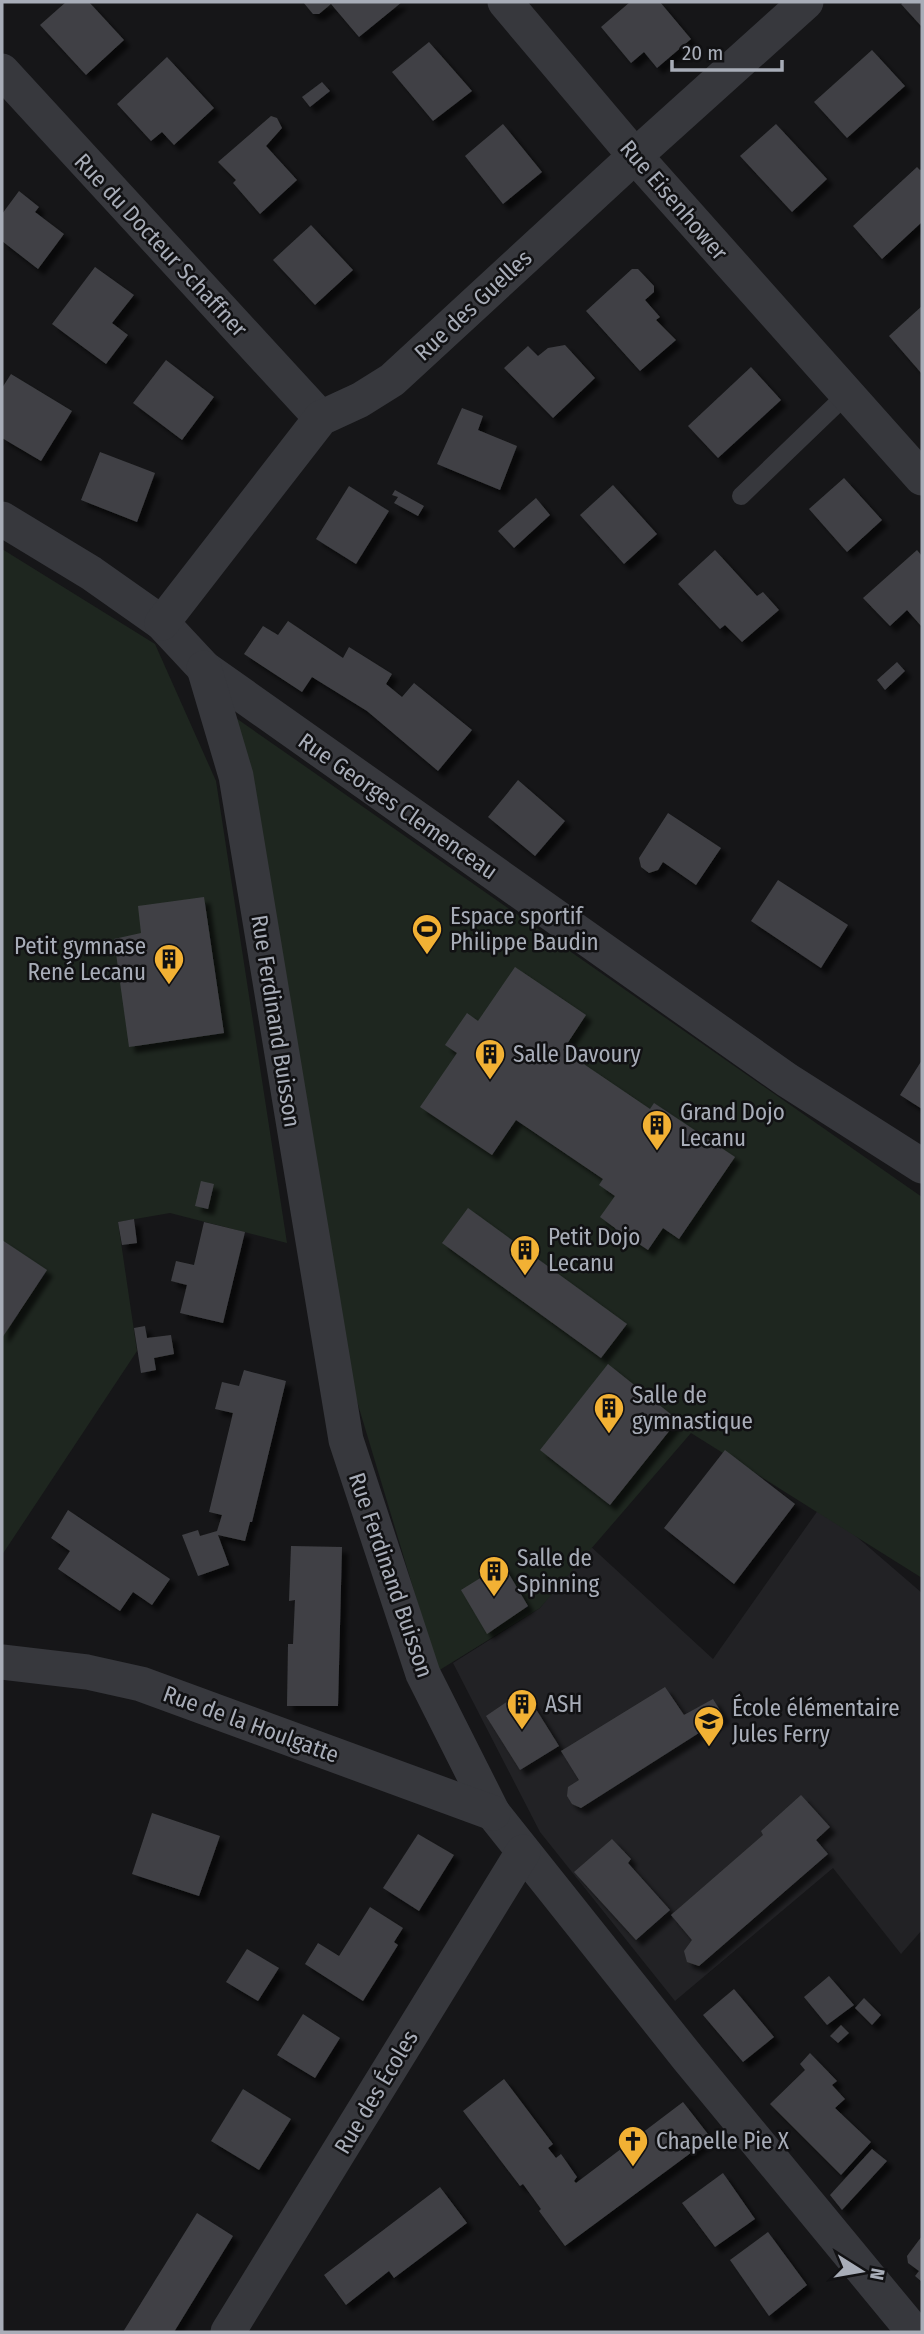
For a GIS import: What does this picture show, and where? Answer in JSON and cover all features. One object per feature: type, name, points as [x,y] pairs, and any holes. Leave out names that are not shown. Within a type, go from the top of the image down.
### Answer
[{"type":"street","name":"Rue Eisenhower","points":[[505,2],[635,156],[922,478]]},
{"type":"street","name":"Rue des Guelles","points":[[162,623],[321,418],[360,400],[393,380],[806,2]]},
{"type":"street","name":"Rue du Docteur Schaffner","points":[[2,71],[321,418]]},
{"type":"street","name":"Rue Georges Clemenceau","points":[[2,519],[91,573],[162,623],[204,668],[787,1080],[922,1166]]},
{"type":"street","name":"Rue Ferdinand Buisson","points":[[204,668],[236,776],[345,1440],[423,1674],[493,1813],[688,2058],[914,2332]]},
{"type":"street","name":"Rue de la Houlgatte","points":[[2,1662],[87,1672],[141,1684],[493,1813]]},
{"type":"street","name":"Rue des Écoles","points":[[228,2332],[523,1852]]},
{"type":"lane","points":[[741,496],[846,395]]},
{"type":"shaded area","points":[[2,549],[155,644],[216,781],[287,1243],[170,1213],[118,1222],[137,1351],[2,1555]]},
{"type":"shaded area","name":"Espace sportif Philippe Baudin","points":[[233,716],[922,1197],[922,1578],[691,1433],[540,1608],[438,1671],[347,1368]]},
{"type":"shaded area","name":"École élémentaire Jules Ferry","points":[[821,1506],[922,1593],[922,1930],[901,1954],[833,1868],[675,2001],[540,1832],[453,1663],[540,1608],[588,1544],[713,1659]]},
{"type":"building","points":[[66,2],[89,2],[124,40],[86,75],[40,25]]},
{"type":"building","points":[[303,2],[402,2],[359,37],[331,4],[319,14],[313,14]]},
{"type":"building","points":[[630,2],[660,2],[691,39],[657,68],[644,52],[631,63],[601,27]]},
{"type":"building","points":[[922,2],[922,27],[901,4]]},
{"type":"building","points":[[429,42],[472,91],[433,121],[392,72]]},
{"type":"building","points":[[872,50],[905,86],[847,138],[814,102]]},
{"type":"building","points":[[167,57],[214,108],[174,145],[162,132],[151,141],[117,104]]},
{"type":"building","points":[[322,82],[330,91],[310,107],[302,97]]},
{"type":"building","points":[[271,116],[277,118],[282,128],[266,146],[297,180],[260,214],[233,183],[236,180],[218,162]]},
{"type":"building","points":[[503,124],[542,172],[503,204],[465,156]]},
{"type":"building","points":[[776,124],[827,179],[792,212],[740,156]]},
{"type":"building","points":[[917,167],[922,169],[922,222],[882,259],[853,226]]},
{"type":"building","points":[[19,191],[39,207],[35,212],[64,234],[38,269],[2,241],[2,214]]},
{"type":"building","points":[[311,225],[353,270],[315,305],[273,260]]},
{"type":"building","points":[[95,267],[134,295],[112,323],[128,335],[106,364],[52,324]]},
{"type":"building","points":[[632,269],[638,269],[654,286],[654,292],[645,300],[660,317],[656,320],[676,340],[640,371],[586,311]]},
{"type":"building","points":[[922,306],[922,374],[889,336]]},
{"type":"building","points":[[565,345],[595,378],[553,418],[504,368],[528,346],[538,356],[548,348]]},
{"type":"building","points":[[166,360],[214,397],[182,440],[133,403]]},
{"type":"building","points":[[751,367],[781,400],[718,458],[688,426]]},
{"type":"building","points":[[11,374],[72,411],[41,461],[2,438],[2,388]]},
{"type":"building","points":[[462,408],[483,416],[478,430],[517,446],[500,490],[437,464]]},
{"type":"building","points":[[100,452],[155,473],[137,522],[81,500]]},
{"type":"building","points":[[844,478],[882,520],[847,552],[809,509]]},
{"type":"building","points":[[613,485],[657,534],[624,564],[580,515]]},
{"type":"building","points":[[349,486],[389,511],[356,564],[316,539]]},
{"type":"building","points":[[395,490],[424,506],[418,516],[394,503],[398,497],[392,495]]},
{"type":"building","points":[[536,498],[550,515],[514,548],[498,531]]},
{"type":"building","points":[[715,550],[757,596],[763,592],[779,610],[742,642],[725,625],[720,629],[678,584]]},
{"type":"building","points":[[917,550],[922,556],[922,627],[907,610],[890,626],[863,598]]},
{"type":"building","points":[[288,621],[343,658],[349,647],[392,674],[386,684],[402,697],[414,683],[472,730],[438,771],[367,711],[312,677],[302,692],[244,654],[263,626],[278,635]]},
{"type":"building","points":[[897,662],[905,671],[885,690],[877,680]]},
{"type":"building","points":[[518,780],[565,821],[535,856],[488,817]]},
{"type":"building","points":[[668,813],[721,848],[696,885],[663,862],[658,870],[649,873],[641,867],[639,858]]},
{"type":"building","points":[[778,880],[848,925],[821,968],[751,921]]},
{"type":"building","name":"Petit gymnase René Lecanu","points":[[204,897],[224,1033],[129,1047],[114,939],[141,933],[138,906]]},
{"type":"building","points":[[515,967],[586,1015],[563,1050],[650,1109],[654,1103],[735,1157],[679,1239],[663,1228],[648,1250],[633,1240],[621,1238],[615,1228],[600,1217],[615,1196],[599,1185],[603,1179],[516,1120],[492,1155],[420,1107],[457,1053],[445,1045],[467,1013],[478,1021]]},
{"type":"building","points":[[922,1060],[922,1109],[900,1095]]},
{"type":"building","points":[[201,1181],[214,1184],[208,1209],[195,1206]]},
{"type":"building","name":"Petit Dojo Lecanu","points":[[468,1208],[627,1324],[601,1358],[442,1243]]},
{"type":"building","points":[[134,1219],[137,1243],[122,1245],[118,1222]]},
{"type":"building","points":[[204,1222],[245,1232],[223,1323],[180,1313],[187,1285],[171,1281],[176,1261],[194,1265]]},
{"type":"building","points":[[2,1240],[47,1270],[2,1338]]},
{"type":"building","points":[[145,1326],[147,1338],[171,1335],[174,1354],[154,1358],[156,1370],[141,1373],[134,1328]]},
{"type":"building","name":"Salle de gymnastique","points":[[608,1364],[678,1420],[610,1505],[540,1450]]},
{"type":"building","points":[[244,1370],[286,1381],[245,1541],[218,1535],[229,1565],[198,1576],[182,1535],[198,1530],[200,1536],[217,1531],[222,1515],[209,1512],[233,1413],[215,1409],[222,1382],[239,1386]]},
{"type":"building","points":[[725,1450],[795,1504],[734,1584],[664,1528]]},
{"type":"building","points":[[68,1510],[170,1579],[152,1605],[133,1592],[120,1611],[58,1569],[70,1551],[51,1538]]},
{"type":"building","points":[[291,1546],[342,1547],[338,1706],[287,1706],[288,1644],[293,1644],[295,1600],[289,1601]]},
{"type":"building","name":"Salle de Spinning","points":[[503,1564],[528,1606],[487,1634],[461,1590]]},
{"type":"building","points":[[665,1687],[684,1715],[713,1699],[724,1717],[581,1808],[572,1804],[567,1796],[568,1787],[579,1780],[561,1751]]},
{"type":"building","name":"ASH","points":[[524,1690],[559,1746],[520,1770],[486,1716]]},
{"type":"building","points":[[801,1795],[830,1827],[816,1840],[828,1854],[699,1966],[687,1962],[684,1951],[692,1940],[671,1915],[763,1835],[761,1831]]},
{"type":"building","points":[[152,1813],[220,1836],[199,1896],[132,1874]]},
{"type":"building","points":[[418,1834],[454,1855],[419,1911],[383,1888]]},
{"type":"building","points":[[612,1839],[631,1859],[628,1863],[670,1910],[636,1940],[574,1872]]},
{"type":"building","points":[[370,1907],[403,1928],[394,1942],[398,1945],[363,2001],[305,1964],[318,1943],[339,1956]]},
{"type":"building","points":[[247,1949],[279,1968],[258,2001],[226,1982]]},
{"type":"building","points":[[829,1976],[854,2005],[827,2025],[804,1997]]},
{"type":"building","points":[[734,1989],[774,2037],[743,2062],[703,2015]]},
{"type":"building","points":[[864,1998],[881,2015],[872,2025],[855,2008]]},
{"type":"building","points":[[303,2014],[340,2038],[315,2078],[277,2055]]},
{"type":"building","points":[[841,2025],[849,2033],[838,2043],[830,2036]]},
{"type":"building","points":[[810,2053],[837,2081],[832,2085],[845,2099],[835,2108],[871,2142],[841,2175],[770,2104],[805,2070],[800,2064]]},
{"type":"building","name":"Chapelle Pie X","points":[[504,2079],[553,2144],[548,2148],[556,2158],[561,2154],[577,2177],[574,2181],[576,2183],[683,2102],[711,2138],[565,2246],[523,2184],[520,2186],[463,2111]]},
{"type":"building","points":[[243,2089],[291,2119],[259,2170],[211,2141]]},
{"type":"building","points":[[872,2149],[887,2161],[842,2210],[830,2195]]},
{"type":"building","points":[[723,2173],[755,2219],[715,2247],[682,2203]]},
{"type":"building","points":[[440,2187],[467,2223],[394,2278],[389,2271],[346,2305],[324,2275]]},
{"type":"building","points":[[197,2213],[233,2236],[174,2332],[123,2332]]},
{"type":"building","points":[[768,2232],[807,2285],[769,2316],[730,2260]]},
{"type":"building","points":[[922,2236],[922,2282],[915,2276],[919,2271],[908,2263],[907,2256]]},
{"type":"place","name":"Espace sportif Philippe Baudin","points":[[427,956]]},
{"type":"place","name":"Petit gymnase René Lecanu","points":[[169,986]]},
{"type":"place","name":"Salle Davoury","points":[[490,1081]]},
{"type":"place","name":"Grand Dojo Lecanu","points":[[657,1152]]},
{"type":"place","name":"Petit Dojo Lecanu","points":[[525,1277]]},
{"type":"place","name":"Salle de gymnastique","points":[[609,1435]]},
{"type":"place","name":"Salle de Spinning","points":[[494,1598]]},
{"type":"place","name":"ASH","points":[[522,1731]]},
{"type":"place","name":"École élémentaire Jules Ferry","points":[[709,1748]]},
{"type":"place","name":"Chapelle Pie X","points":[[633,2168]]}]
